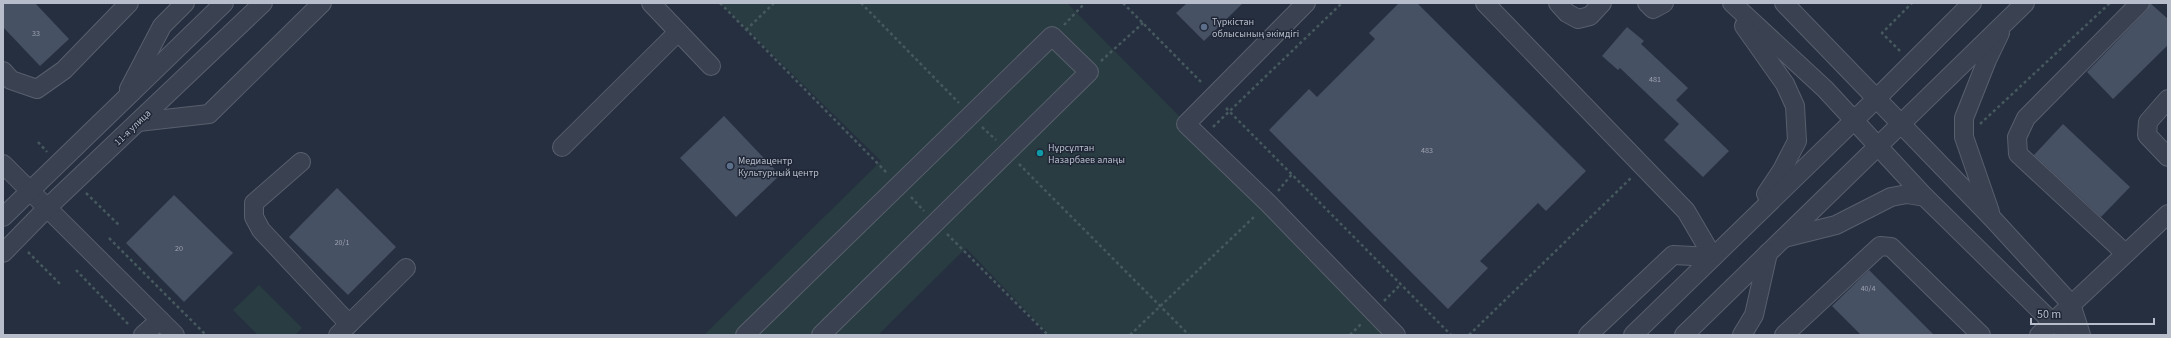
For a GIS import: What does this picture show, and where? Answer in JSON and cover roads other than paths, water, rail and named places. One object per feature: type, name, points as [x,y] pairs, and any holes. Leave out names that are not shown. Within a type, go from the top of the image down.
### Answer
[{"type":"street","points":[[3,71],[11,80],[37,88],[64,70],[129,3]]},
{"type":"street","points":[[122,102],[162,26],[185,3]]},
{"type":"street","points":[[3,217],[224,3]]},
{"type":"street","name":"11-я улица","points":[[3,253],[74,182],[263,3]]},
{"type":"street","points":[[138,122],[209,114],[322,3]]},
{"type":"street","points":[[651,3],[711,66]]},
{"type":"street","points":[[1306,3],[1186,124],[1268,203],[1396,335]]},
{"type":"street","points":[[1485,3],[1686,211],[1696,225],[1713,257]]},
{"type":"street","points":[[1558,3],[1567,13],[1578,19],[1590,16],[1602,3]]},
{"type":"street","points":[[1647,3],[1653,9],[1664,3]]},
{"type":"street","points":[[1713,257],[1763,197],[1782,170],[1797,141],[1795,106],[1785,84],[1758,44],[1726,3]]},
{"type":"street","points":[[1732,3],[1825,89],[1925,197],[2052,322],[2077,335]]},
{"type":"street","points":[[1784,3],[1992,218],[2071,304],[2081,335]]},
{"type":"street","points":[[1633,335],[1877,98],[1972,3]]},
{"type":"street","points":[[1684,335],[2025,3]]},
{"type":"street","points":[[2125,253],[2018,154],[2017,137],[2026,118],[2140,3]]},
{"type":"street","points":[[1992,218],[1964,137],[1964,118],[1974,91],[2005,22]]},
{"type":"street","points":[[562,147],[678,32]]},
{"type":"street","points":[[745,335],[1052,36],[1089,72],[821,335]]},
{"type":"street","points":[[2168,99],[2148,122],[2147,135],[2168,157]]},
{"type":"street","points":[[301,162],[254,203],[254,217],[261,230],[343,330],[406,268]]},
{"type":"street","points":[[3,164],[175,335]]},
{"type":"street","points":[[1783,238],[1836,225],[1891,197],[1907,194],[1925,197]]},
{"type":"street","points":[[2039,335],[2168,214]]},
{"type":"street","points":[[1784,335],[1880,246],[1891,247],[1981,335]]},
{"type":"street","points":[[1742,335],[1754,315],[1768,253]]},
{"type":"street","points":[[1588,335],[1673,255],[1713,257]]},
{"type":"street","points":[[138,332],[160,320]]},
{"type":"place","name":"Түркістан облысының әкімдігі","points":[[1204,27]]},
{"type":"place","name":"Нұрсұлтан Назарбаев алаңы","points":[[1040,153]]},
{"type":"place","name":"Медиацентр Культурный центр","points":[[730,166]]}]
